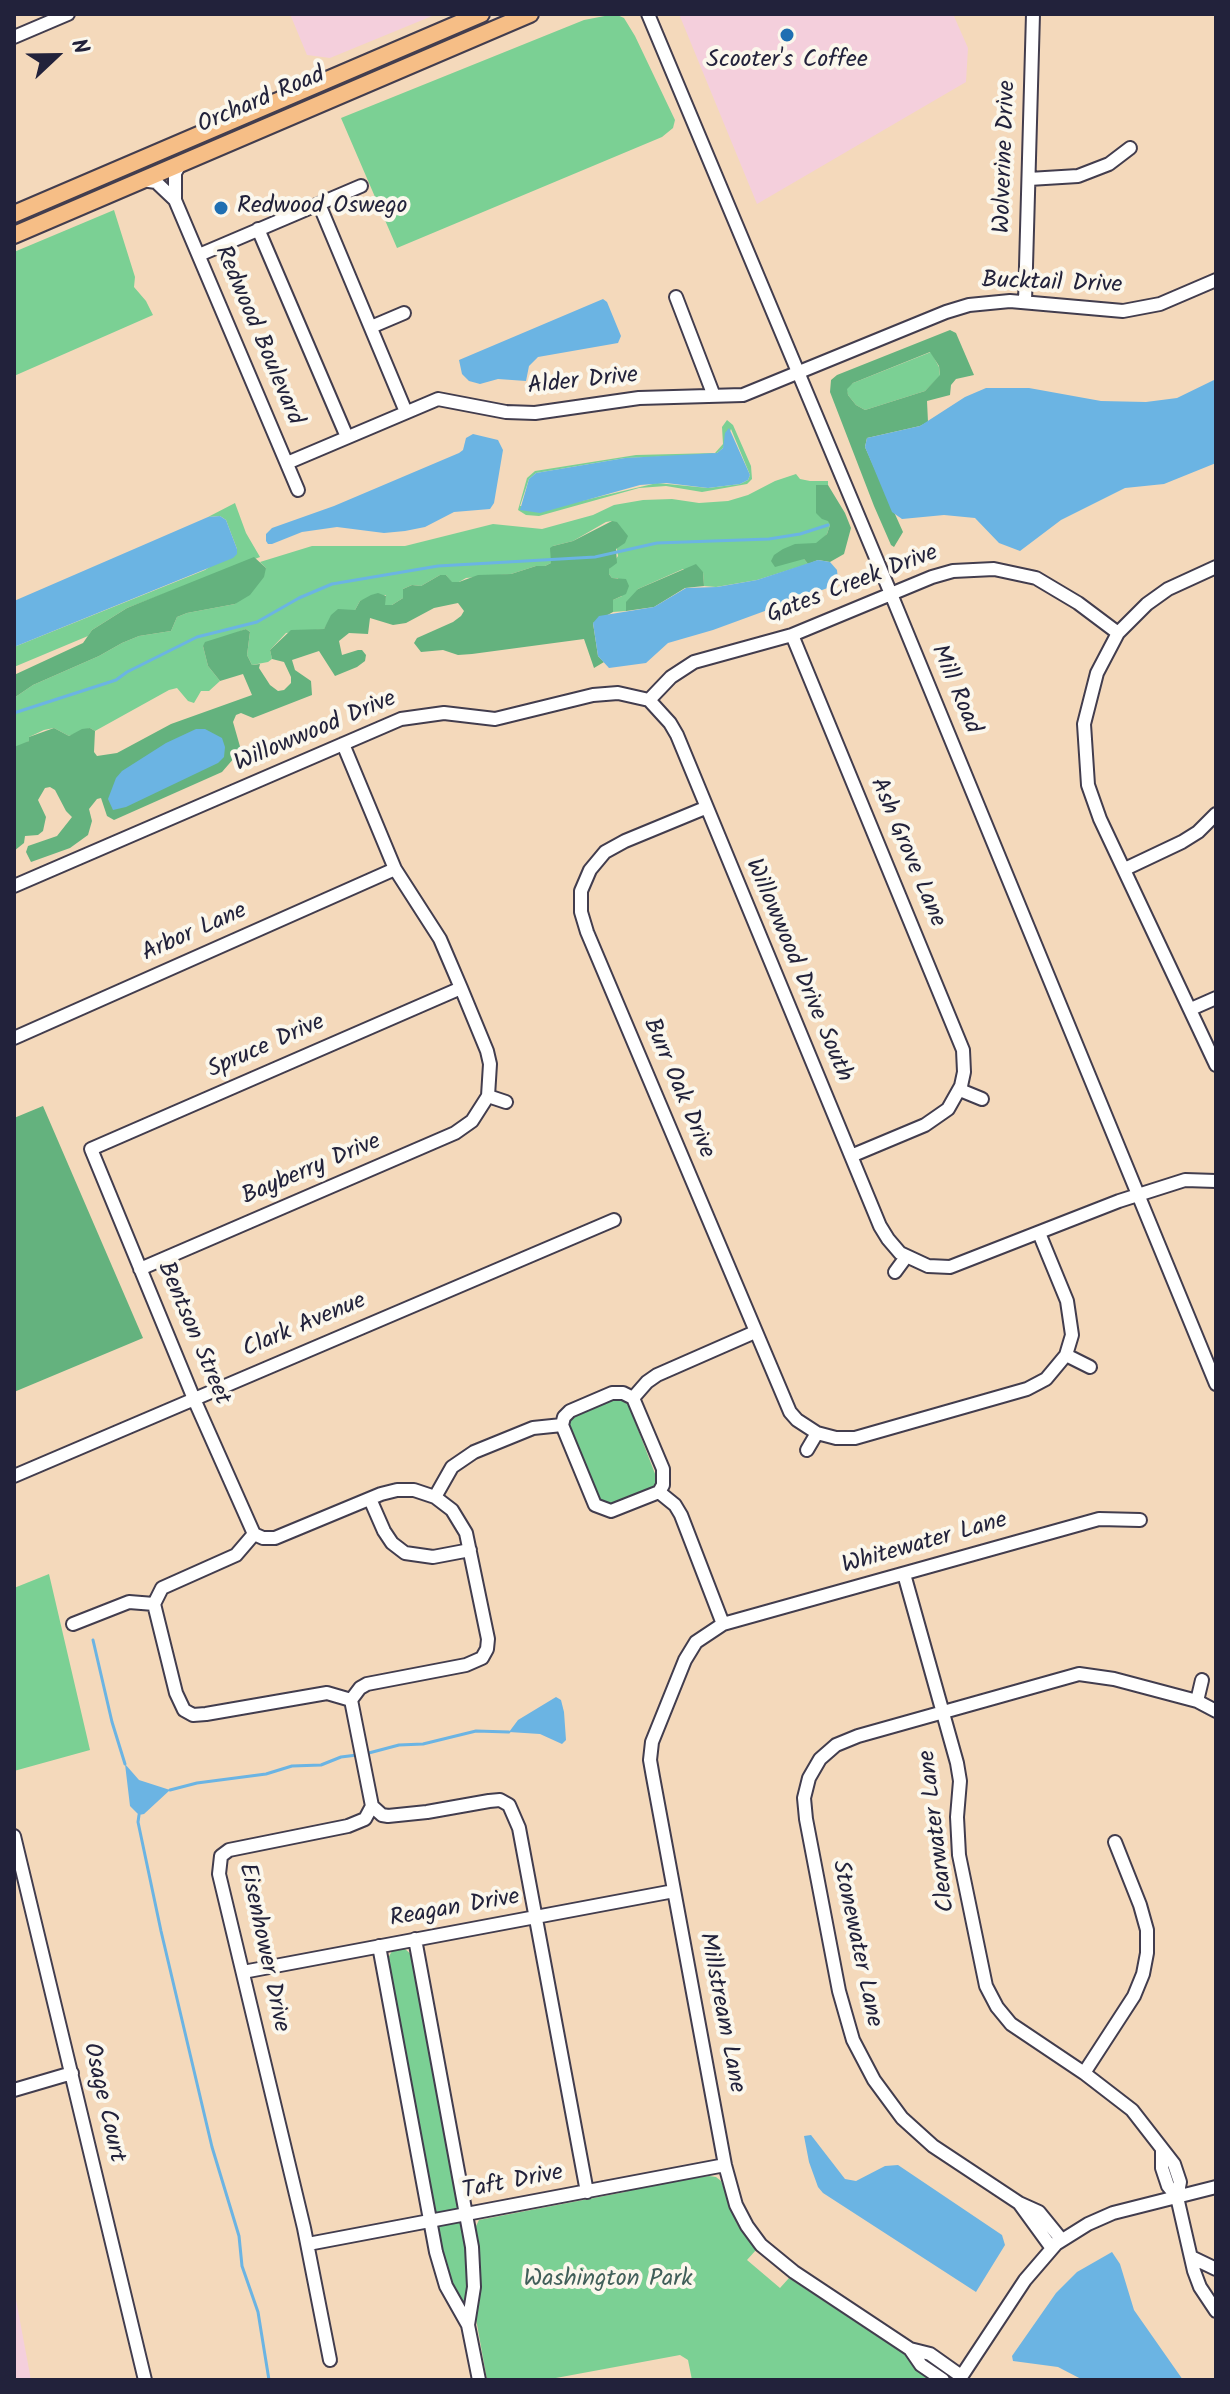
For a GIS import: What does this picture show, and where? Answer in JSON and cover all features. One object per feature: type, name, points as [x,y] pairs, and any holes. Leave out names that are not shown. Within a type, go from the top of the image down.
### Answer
[{"type":"main road","name":"Orchard Road","points":[[14,214],[481,14]]},
{"type":"main road","name":"Orchard Road","points":[[14,235],[530,14]]},
{"type":"street","points":[[14,37],[68,14]]},
{"type":"street","name":"Mill Road","points":[[648,14],[1216,1384]]},
{"type":"street","name":"Wolverine Drive","points":[[1025,302],[1033,14]]},
{"type":"street","points":[[1029,179],[1078,176],[1109,164],[1130,148]]},
{"type":"street","points":[[175,200],[175,173],[180,164]]},
{"type":"street","points":[[142,180],[163,186],[175,200]]},
{"type":"street","points":[[199,255],[361,186]]},
{"type":"street","name":"Redwood Boulevard","points":[[175,200],[298,490]]},
{"type":"street","points":[[319,204],[406,412]]},
{"type":"street","points":[[258,229],[347,437]]},
{"type":"street","name":"Bucktail Drive","points":[[798,372],[946,312],[992,301],[1105,311],[1142,309],[1216,280]]},
{"type":"street","points":[[676,297],[714,396]]},
{"type":"street","points":[[371,327],[404,313]]},
{"type":"street","name":"Alder Drive","points":[[287,463],[438,399],[506,412],[535,413],[639,398],[743,395],[798,372]]},
{"type":"street","points":[[1216,567],[1168,589],[1147,604],[1118,633],[1097,673],[1084,724],[1088,785],[1100,819],[1216,1065]]},
{"type":"street","name":"Gates Creek Drive","points":[[649,700],[684,667],[792,635],[953,571],[974,568],[1012,571],[1036,578],[1058,589],[1118,633]]},
{"type":"street","name":"Ash Grove Lane","points":[[792,635],[960,1040],[964,1072],[960,1090]]},
{"type":"street","name":"Willowwood Drive","points":[[14,886],[401,719],[428,713],[495,719],[593,695],[618,693],[649,700]]},
{"type":"street","name":"Willowwood Drive South","points":[[649,700],[677,735],[880,1226],[906,1257]]},
{"type":"street","points":[[343,744],[395,869],[440,939],[487,1051],[490,1064],[488,1096],[506,1102]]},
{"type":"street","name":"Burr Oak Drive","points":[[705,808],[605,852],[585,881],[581,891],[581,912],[785,1404],[797,1420],[817,1433]]},
{"type":"street","points":[[1125,869],[1182,842],[1198,832],[1216,814]]},
{"type":"street","name":"Arbor Lane","points":[[14,1038],[395,869]]},
{"type":"street","name":"Spruce Drive","points":[[91,1149],[461,988]]},
{"type":"street","points":[[1191,1009],[1216,998]]},
{"type":"street","points":[[851,1156],[936,1119],[950,1106],[960,1090],[982,1099]]},
{"type":"street","name":"Bayberry Drive","points":[[140,1269],[455,1133],[472,1121],[488,1096]]},
{"type":"street","name":"Bentson Street","points":[[91,1149],[194,1399],[254,1534]]},
{"type":"street","points":[[895,1272],[906,1257],[928,1266],[950,1267],[1119,1201],[1185,1180],[1216,1181]]},
{"type":"street","name":"Clark Avenue","points":[[14,1476],[614,1220]]},
{"type":"street","points":[[807,1450],[817,1433],[836,1438],[855,1438],[1027,1389],[1046,1379],[1066,1355],[1072,1335],[1070,1314],[1039,1233]]},
{"type":"street","points":[[633,1398],[657,1375],[755,1332]]},
{"type":"street","points":[[1066,1355],[1090,1367]]},
{"type":"street","points":[[612,1393],[623,1393],[633,1398],[663,1472],[663,1485],[659,1492],[611,1511],[595,1505],[562,1425],[570,1411],[612,1393]]},
{"type":"street","points":[[435,1497],[452,1467],[462,1459],[520,1433],[562,1425]]},
{"type":"street","points":[[351,1700],[327,1693],[193,1715],[184,1710],[179,1702],[154,1604],[162,1588],[236,1555],[254,1534],[275,1538],[397,1490],[414,1490],[435,1497],[452,1510],[470,1550],[488,1639],[487,1649],[482,1658],[466,1665],[367,1684],[351,1700],[372,1806],[388,1816],[500,1800],[509,1805],[518,1823],[587,2192]]},
{"type":"street","points":[[659,1492],[675,1505],[681,1515],[723,1624]]},
{"type":"street","points":[[370,1499],[384,1531],[392,1543],[405,1553],[433,1557],[470,1550]]},
{"type":"street","name":"Whitewater Lane","points":[[723,1624],[1099,1519],[1140,1520]]},
{"type":"street","name":"Clearwater Lane","points":[[904,1574],[957,1763],[960,1781],[957,1817],[959,1855],[986,1986],[1011,2024],[1132,2110],[1174,2164],[1180,2182],[1177,2197],[1191,2257],[1200,2287],[1216,2311]]},
{"type":"street","points":[[73,1624],[129,1602],[154,1604]]},
{"type":"street","name":"Millstream Lane","points":[[723,1624],[696,1642],[685,1660],[652,1742],[650,1760],[725,2165],[736,2205],[761,2245],[794,2272],[910,2349],[930,2354],[960,2378]]},
{"type":"street","name":"Stonewater Lane","points":[[1056,2244],[1061,2239],[1039,2212],[1019,2203],[933,2146],[902,2118],[874,2080],[853,2040],[839,1991],[806,1819],[804,1798],[809,1778],[820,1759],[836,1745],[943,1711],[1079,1674],[1114,1679],[1197,1701],[1216,1711]]},
{"type":"street","points":[[1197,1701],[1202,1680]]},
{"type":"street","name":"Eisenhower Drive","points":[[330,2360],[308,2244],[219,1874],[221,1856],[240,1847],[348,1826],[365,1819],[372,1806]]},
{"type":"street","name":"Osage Court","points":[[14,1836],[18,1869],[72,2073],[145,2380]]},
{"type":"street","points":[[1084,2073],[1134,1996],[1147,1953],[1147,1930],[1140,1905],[1115,1842]]},
{"type":"street","name":"Reagan Drive","points":[[243,1972],[674,1891]]},
{"type":"street","points":[[415,1939],[474,2267],[468,2325],[479,2380]]},
{"type":"street","points":[[379,1946],[446,2286],[468,2325]]},
{"type":"street","points":[[14,2090],[72,2073]]},
{"type":"street","name":"Taft Drive","points":[[308,2244],[725,2165]]},
{"type":"street","points":[[960,2378],[1025,2280],[1056,2244],[1113,2213],[1216,2187]]},
{"type":"street","points":[[1191,2257],[1216,2269]]},
{"type":"street","name":"Millstream Lane","points":[[910,2349],[921,2365],[943,2380]]},
{"type":"shaded area","points":[[290,14],[437,14],[330,58],[307,55]]},
{"type":"shaded area","points":[[679,14],[953,14],[968,48],[966,82],[757,204]]},
{"type":"shaded area","points":[[14,2289],[31,2380],[14,2380]]},
{"type":"green space","points":[[615,14],[624,18],[635,36],[675,120],[673,128],[662,137],[397,248],[341,118],[584,20]]},
{"type":"green space","points":[[114,210],[135,277],[134,287],[153,315],[14,376],[14,252]]},
{"type":"green space","points":[[950,330],[956,333],[974,375],[956,379],[951,385],[950,395],[927,401],[928,422],[867,438],[865,447],[903,532],[894,547],[874,506],[830,392],[831,380]],"holes":[[[930,352],[939,366],[940,375],[925,391],[865,410],[848,395],[847,389],[853,383]]]},
{"type":"green space","points":[[931,352],[940,376],[925,391],[865,410],[848,395],[846,388],[853,383]]},
{"type":"green space","points":[[727,420],[733,425],[751,466],[752,479],[747,484],[702,492],[666,486],[639,488],[539,516],[526,515],[518,510],[527,478],[535,471],[636,455],[715,453],[723,444],[722,427]],"holes":[[[731,429],[750,475],[740,484],[708,488],[657,483],[564,505],[520,506],[529,479],[536,473],[625,458],[717,453],[723,448]]]},
{"type":"green space","points":[[796,474],[800,479],[828,481],[828,485],[821,485],[830,525],[827,534],[804,559],[808,564],[757,580],[716,587],[704,586],[703,572],[683,569],[638,589],[626,611],[613,612],[613,600],[622,596],[618,578],[612,578],[609,574],[618,556],[612,521],[606,522],[573,541],[553,546],[551,563],[545,566],[511,574],[466,578],[452,583],[446,575],[440,575],[421,586],[412,585],[403,589],[403,598],[392,605],[384,605],[386,595],[360,601],[355,610],[328,623],[324,629],[286,633],[270,650],[272,659],[268,662],[252,665],[247,655],[250,632],[246,629],[203,646],[208,666],[220,681],[209,691],[201,691],[194,703],[188,701],[177,688],[95,731],[90,728],[69,736],[54,728],[29,737],[29,741],[14,747],[14,698],[33,685],[122,643],[139,636],[171,631],[177,617],[235,604],[266,568],[260,562],[312,546],[405,546],[493,524],[542,529],[593,515],[614,505],[643,500],[728,501]]},
{"type":"green space","points":[[816,485],[828,485],[845,513],[851,528],[844,554],[830,562],[818,560],[808,564],[804,559],[775,567],[771,561],[783,549],[795,544],[816,543],[827,534],[828,521],[816,513]]},
{"type":"green space","points":[[235,503],[246,533],[260,557],[127,608],[92,630],[88,636],[14,667],[14,647],[205,570],[237,549],[226,520],[220,516],[208,517]]},
{"type":"green space","points":[[612,521],[617,522],[628,536],[625,543],[616,549],[617,563],[609,569],[609,574],[612,578],[626,579],[629,586],[626,594],[613,600],[613,612],[593,623],[598,656],[604,662],[594,668],[584,639],[472,654],[458,655],[443,650],[421,652],[414,643],[417,638],[461,616],[464,611],[458,603],[434,608],[406,623],[393,625],[370,618],[368,634],[349,633],[339,641],[342,655],[362,650],[366,655],[365,661],[357,667],[335,676],[319,651],[292,660],[295,670],[311,681],[312,695],[253,718],[241,713],[236,715],[233,722],[241,750],[222,772],[114,820],[107,816],[101,798],[97,799],[89,809],[92,821],[88,835],[70,848],[31,862],[26,852],[28,846],[57,836],[72,817],[55,790],[45,788],[38,800],[46,817],[43,831],[38,835],[25,836],[24,843],[14,851],[14,747],[29,741],[29,737],[54,728],[69,736],[90,728],[95,731],[94,752],[97,756],[117,753],[171,724],[252,695],[243,674],[220,681],[208,666],[203,646],[205,642],[246,629],[250,632],[247,655],[252,665],[260,664],[259,668],[270,685],[278,691],[284,690],[291,683],[291,677],[284,662],[272,659],[270,650],[291,630],[324,629],[338,609],[355,610],[360,601],[378,593],[386,596],[385,605],[392,605],[403,598],[403,589],[412,585],[421,586],[440,575],[446,575],[452,582],[459,582],[478,575],[511,574],[545,566],[551,563],[550,548],[573,541]]},
{"type":"green space","points":[[254,557],[266,568],[264,577],[250,595],[235,604],[177,617],[171,631],[139,636],[122,643],[33,685],[14,698],[14,675],[83,643],[92,630],[127,608]]},
{"type":"green space","points":[[696,564],[703,572],[704,586],[685,588],[654,607],[626,611],[626,602],[638,589]]},
{"type":"green space","points":[[43,1106],[143,1338],[14,1392],[14,1118]]},
{"type":"green space","points":[[614,1400],[622,1400],[629,1406],[657,1479],[648,1490],[611,1505],[599,1499],[569,1424],[573,1417]]},
{"type":"green space","points":[[49,1574],[90,1750],[14,1771],[14,1588]]},
{"type":"green space","points":[[405,1949],[412,1955],[471,2270],[465,2307],[444,2266],[387,1960],[392,1951]]},
{"type":"green space","name":"Washington Park","points":[[709,2176],[721,2181],[737,2224],[756,2250],[747,2260],[780,2288],[789,2278],[904,2354],[937,2380],[692,2380],[688,2360],[680,2355],[545,2380],[487,2380],[476,2319],[480,2275],[475,2228],[479,2220],[625,2192],[637,2187]]},
{"type":"water","points":[[603,299],[621,336],[618,343],[538,357],[529,366],[526,381],[498,379],[480,384],[469,381],[462,374],[459,360]]},
{"type":"water","points":[[1216,379],[1216,463],[1164,484],[1125,488],[1061,520],[1020,551],[999,543],[975,518],[944,515],[902,519],[892,512],[865,447],[867,438],[920,426],[965,397],[986,388],[1029,388],[1101,401],[1146,402],[1177,398]]},
{"type":"water","points":[[729,428],[750,475],[740,484],[708,488],[666,483],[640,485],[540,513],[520,510],[529,479],[536,473],[625,458],[717,453],[723,448]]},
{"type":"water","points":[[473,434],[498,440],[503,450],[494,503],[490,509],[454,512],[425,527],[405,531],[384,533],[337,527],[302,532],[272,544],[266,541],[266,534],[272,528],[334,506],[459,453],[466,438]]},
{"type":"water","points":[[220,516],[226,520],[237,549],[233,558],[14,647],[14,601],[208,517]]},
{"type":"water","points":[[818,560],[830,562],[837,570],[838,580],[833,586],[713,630],[668,643],[646,663],[609,668],[598,656],[593,623],[599,616],[654,607],[686,588],[717,587],[757,580]]},
{"type":"water","points":[[196,729],[205,729],[222,738],[224,757],[218,763],[126,807],[113,810],[108,799],[122,771],[166,743]]},
{"type":"water","points":[[556,1697],[561,1700],[564,1712],[566,1740],[562,1744],[540,1734],[509,1732],[518,1720]]},
{"type":"water","points":[[125,1764],[139,1780],[170,1790],[144,1814],[139,1815],[130,1806]]},
{"type":"water","points":[[811,2135],[845,2179],[856,2181],[885,2166],[898,2165],[1002,2235],[1005,2245],[976,2292],[823,2193],[809,2162],[804,2136]]},
{"type":"water","points":[[1112,2252],[1120,2264],[1134,2310],[1183,2380],[1083,2380],[1058,2367],[1013,2361],[1012,2356],[1056,2293],[1077,2272]]},
{"type":"waterway","points":[[14,713],[116,680],[197,637],[257,622],[299,598],[332,584],[438,566],[595,557],[657,543],[769,539],[828,525]]},
{"type":"waterway","points":[[93,1640],[125,1764]]},
{"type":"waterway","points":[[365,1754],[476,1731],[509,1732]]},
{"type":"waterway","points":[[170,1790],[197,1783],[266,1774],[292,1766],[321,1765],[357,1755]]},
{"type":"waterway","points":[[139,1815],[161,1931],[212,2147],[239,2236],[242,2266],[258,2312],[269,2380]]},
{"type":"place","name":"Scooter's Coffee","points":[[787,35]]},
{"type":"place","name":"Redwood Oswego","points":[[221,208]]}]
